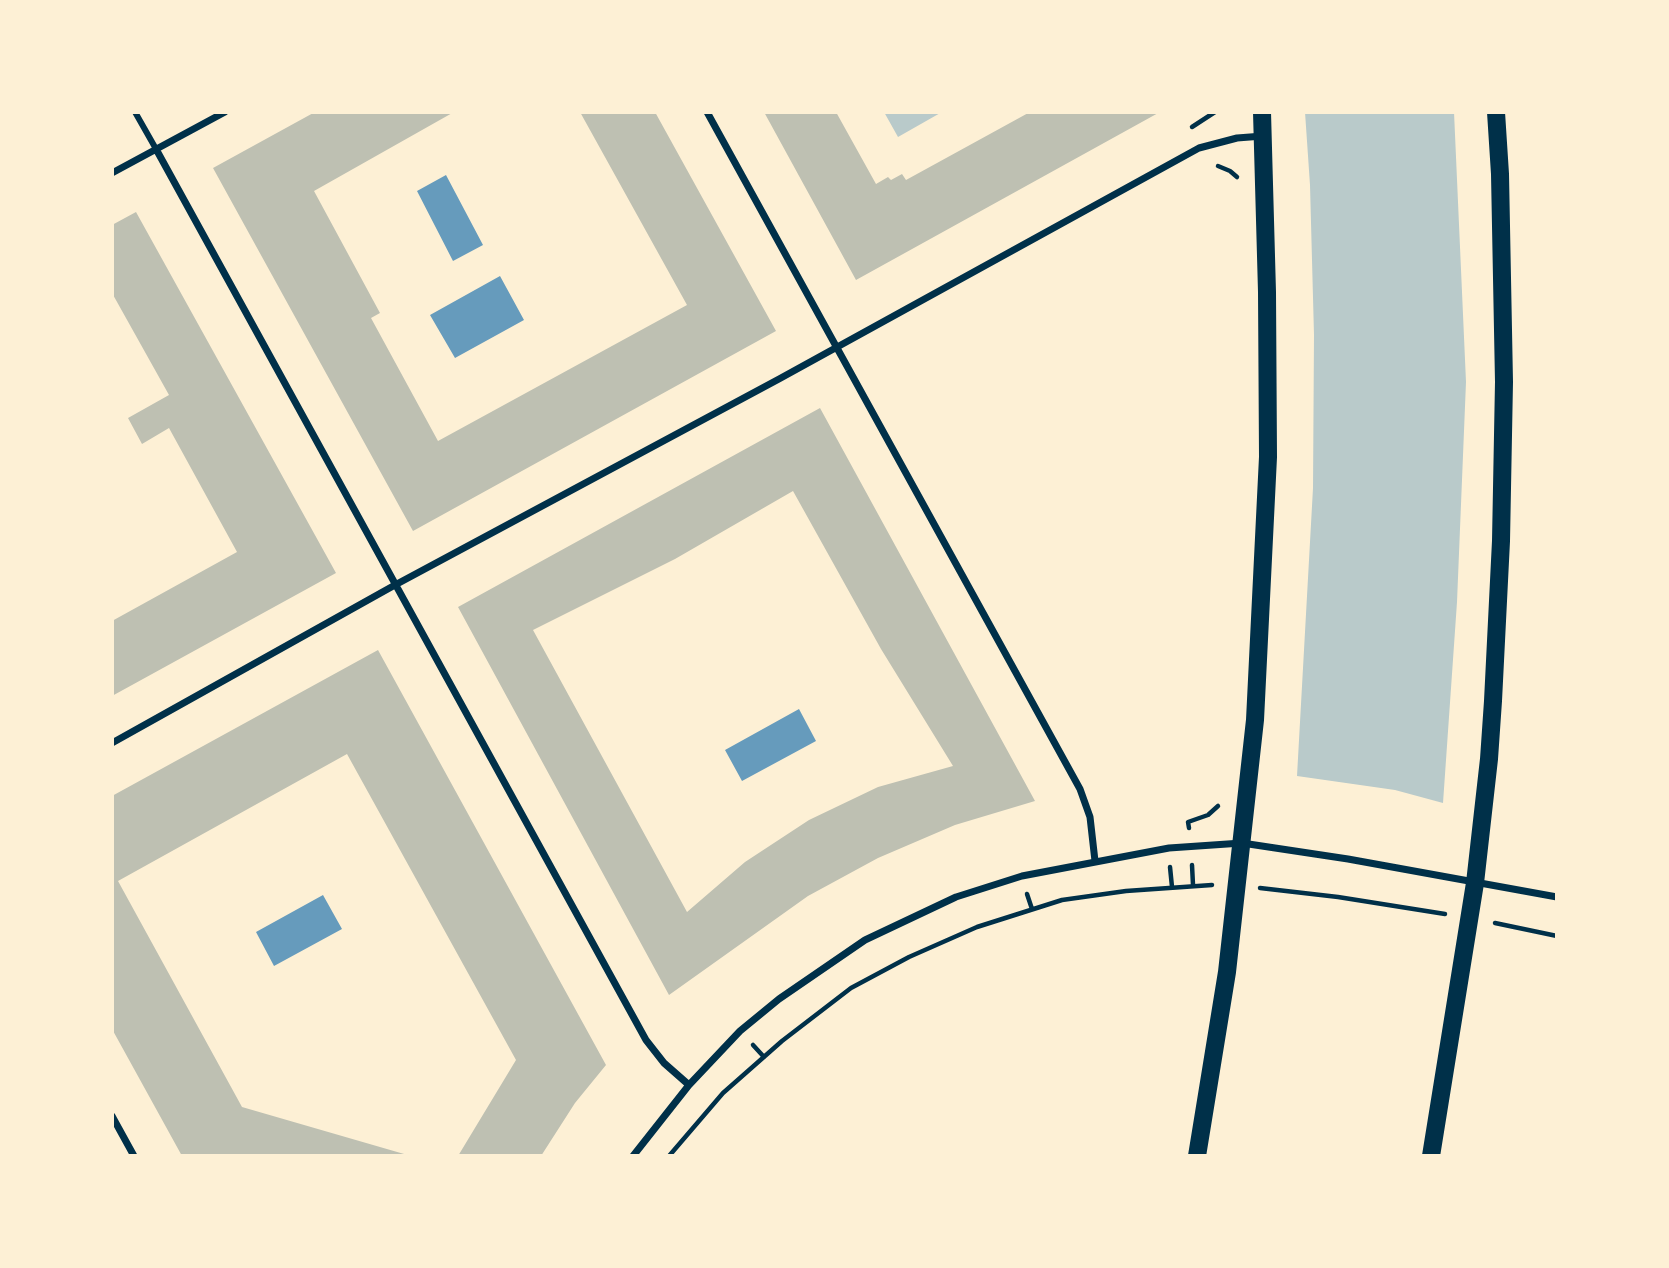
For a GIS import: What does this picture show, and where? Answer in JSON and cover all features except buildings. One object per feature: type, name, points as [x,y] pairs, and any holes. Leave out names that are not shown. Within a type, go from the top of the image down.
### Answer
[{"type":"main road","points":[[1197,1156],[1225,984],[1255,720],[1268,457],[1262,112]]},
{"type":"main road","points":[[1431,1156],[1475,883],[1491,724],[1504,382],[1500,174],[1496,112]]},
{"type":"street","points":[[135,112],[646,1040],[664,1063],[689,1085]]},
{"type":"street","points":[[112,173],[225,112]]},
{"type":"street","points":[[707,112],[1080,789],[1090,817],[1095,861]]},
{"type":"street","points":[[112,743],[395,585],[1199,148],[1237,138],[1263,136]]},
{"type":"street","points":[[632,1156],[689,1085],[740,1031],[779,999],[865,940],[957,897],[1022,876],[1190,845],[1242,844],[1349,859],[1557,897]]},
{"type":"street","points":[[112,1116],[134,1156]]},
{"type":"path","points":[[1191,135],[1192,126],[1215,112]]},
{"type":"path","points":[[1214,165],[1230,170],[1237,177],[1238,190]]},
{"type":"path","points":[[1193,885],[1188,822],[1208,815],[1220,805],[1223,797]]},
{"type":"path","points":[[669,1156],[723,1093],[782,1041],[852,988],[909,957],[976,927],[1062,900],[1193,885],[1238,886],[1338,897],[1470,918],[1557,936]]},
{"type":"shaded area","points":[[884,112],[942,112],[898,137]]},
{"type":"shaded area","points":[[1305,112],[1454,112],[1466,382],[1457,602],[1443,803],[1395,790],[1297,776],[1313,488],[1314,335]]},
{"type":"water","points":[[446,175],[483,245],[453,261],[417,191]]},
{"type":"water","points":[[500,276],[524,320],[455,358],[430,315]]},
{"type":"water","points":[[799,709],[816,741],[742,781],[725,750]]},
{"type":"water","points":[[323,895],[342,929],[274,966],[256,932]]}]
